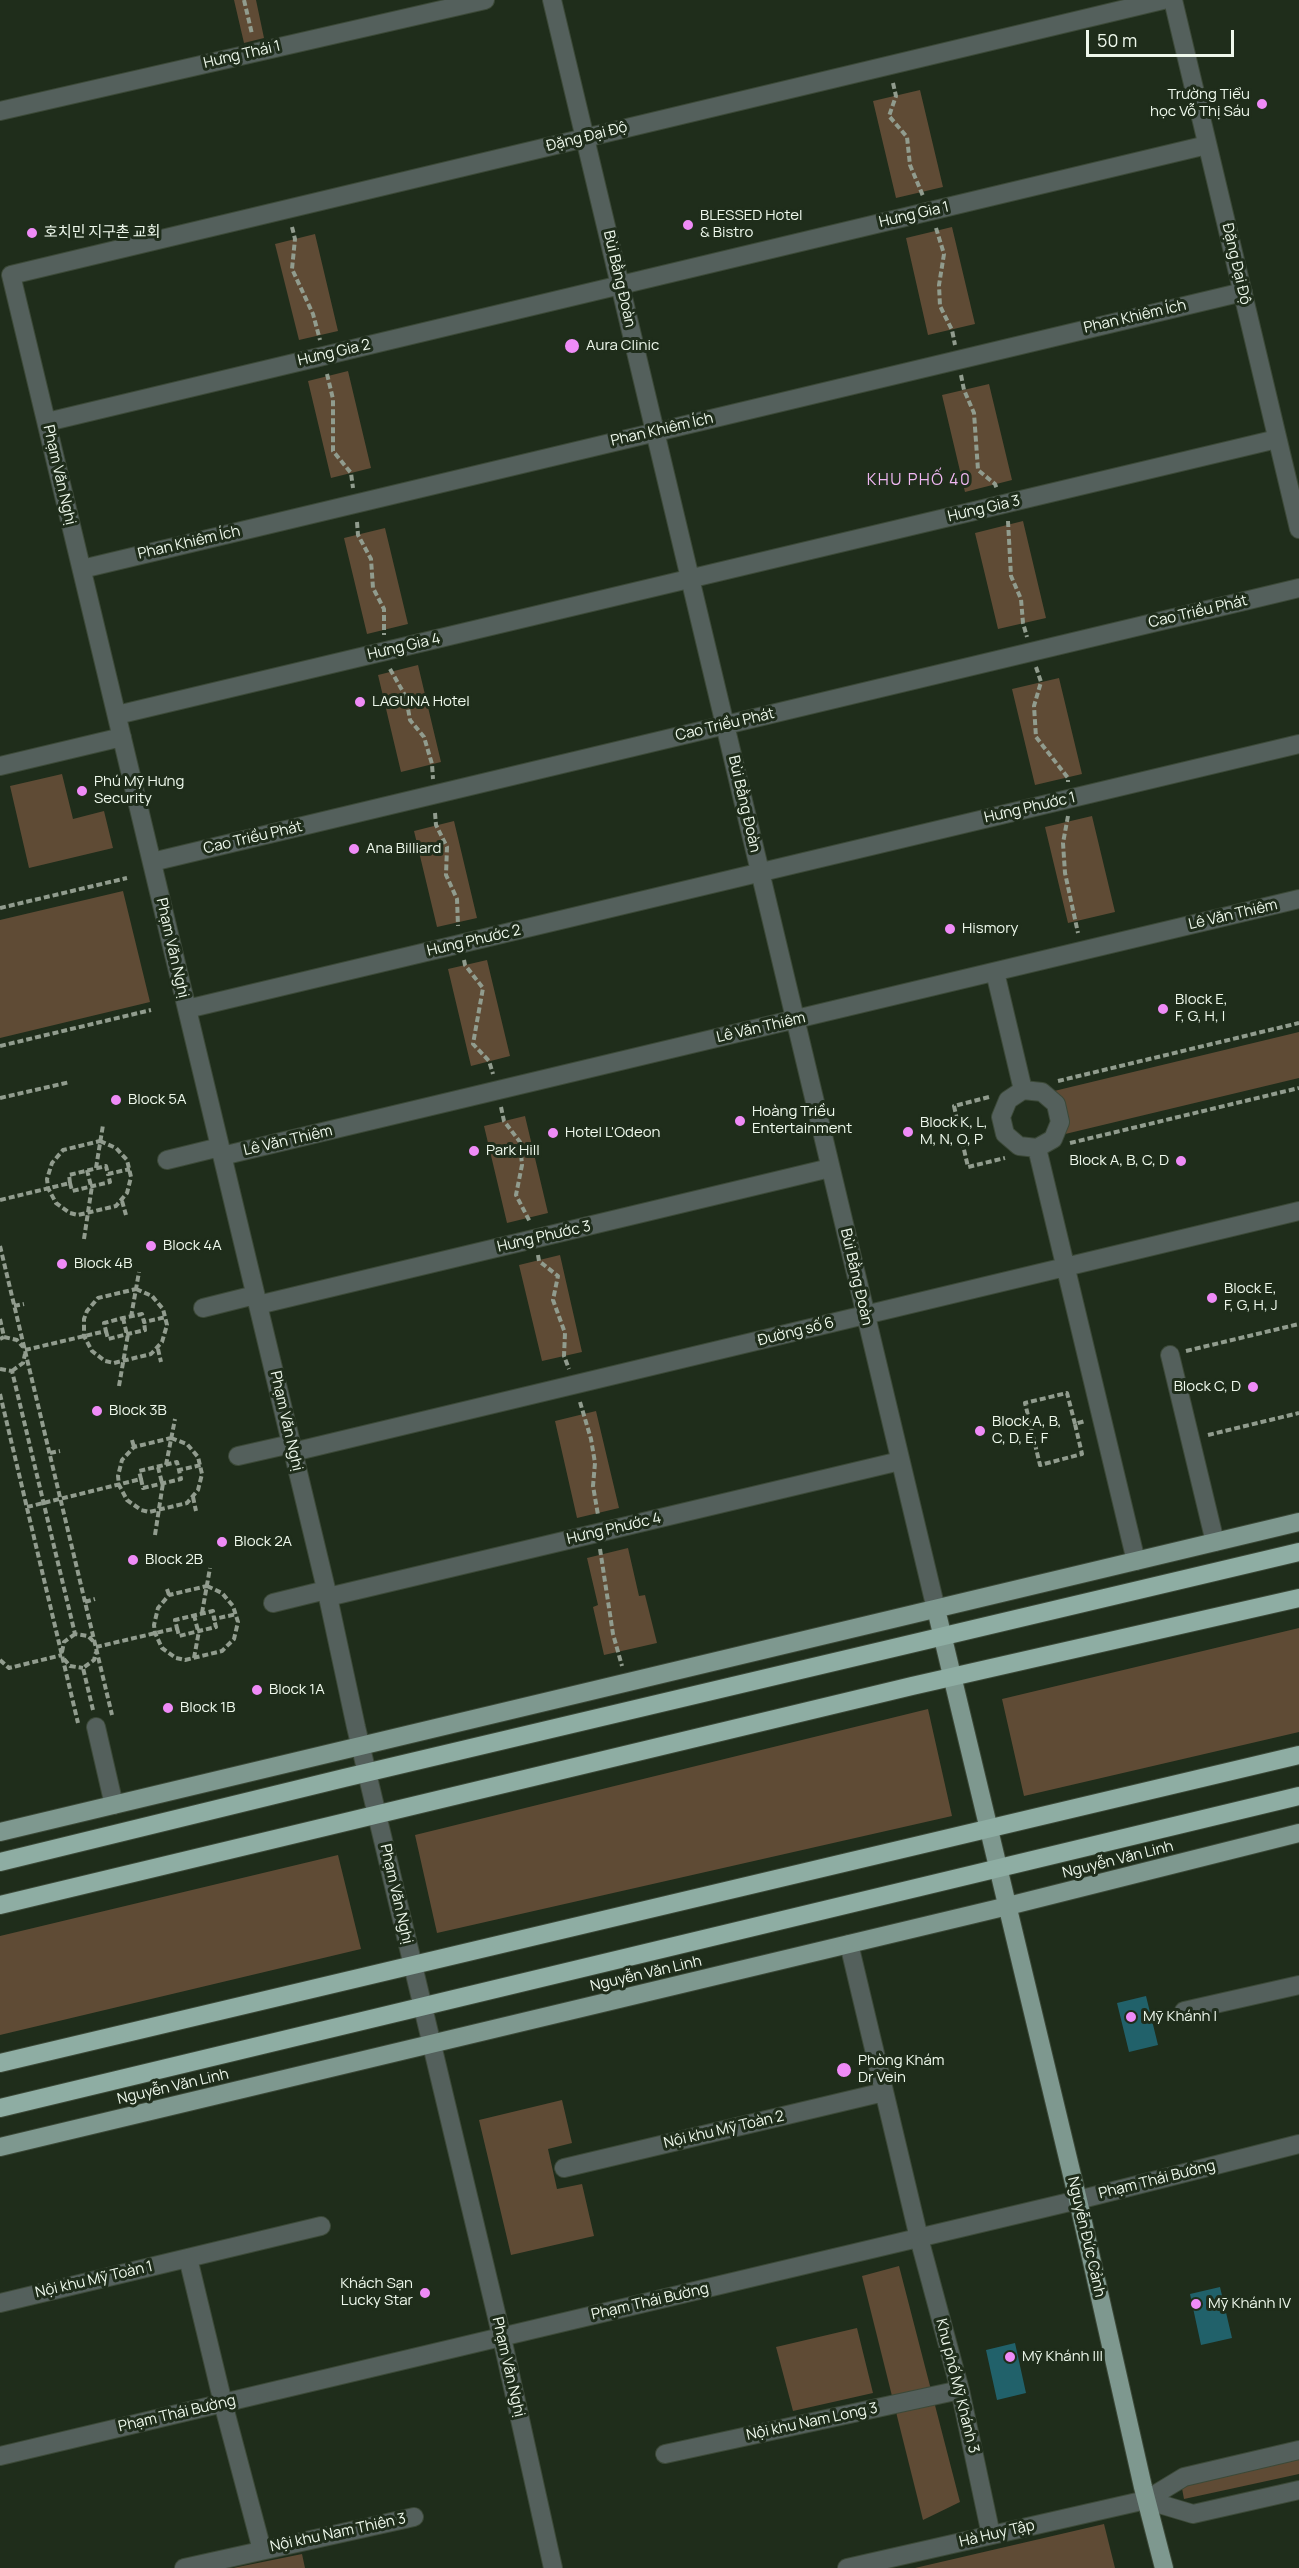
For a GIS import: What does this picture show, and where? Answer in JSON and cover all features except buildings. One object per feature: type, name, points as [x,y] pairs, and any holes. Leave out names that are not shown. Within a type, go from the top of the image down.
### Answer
[{"type":"highway","points":[[0,1862],[1299,1552]]},
{"type":"highway","points":[[0,1905],[377,1814],[1299,1598]]},
{"type":"highway","points":[[0,2063],[1299,1755]]},
{"type":"highway","name":"Nguyễn Văn Linh","points":[[0,2108],[1299,1797]]},
{"type":"main road","points":[[0,1832],[1299,1522]]},
{"type":"main road","points":[[1223,1540],[1238,1567]]},
{"type":"main road","name":"Nguyễn Đức Cảnh","points":[[936,1609],[1164,2568]]},
{"type":"main road","name":"Nguyễn Văn Linh","points":[[0,2147],[1008,1906],[1299,1833]]},
{"type":"street","name":"Hưng Thái 1","points":[[0,111],[484,0]]},
{"type":"street","name":"Bùi Bằng Đoàn","points":[[552,0],[936,1609]]},
{"type":"street","name":"Đặng Đại Độ","points":[[11,275],[1163,0]]},
{"type":"street","name":"Đặng Đại Độ","points":[[1173,0],[1299,529]]},
{"type":"street","name":"Hưng Gia 1","points":[[621,285],[1207,145]]},
{"type":"street","name":"Phạm Văn Nghị","points":[[11,275],[327,1594],[367,1773],[502,2338],[553,2568]]},
{"type":"street","name":"Hưng Gia 2","points":[[46,422],[621,285]]},
{"type":"street","name":"Phan Khiêm Ích","points":[[82,569],[1242,292]]},
{"type":"street","name":"Hưng Gia 3","points":[[691,579],[1277,439]]},
{"type":"street","name":"Hưng Gia 4","points":[[117,716],[691,579]]},
{"type":"street","name":"Cao Triều Phát","points":[[152,862],[1299,588]]},
{"type":"street","points":[[0,766],[122,737]]},
{"type":"street","name":"Hưng Phước 1","points":[[760,873],[1299,744]]},
{"type":"street","name":"Hưng Phước 2","points":[[187,1009],[760,873]]},
{"type":"street","name":"Lê Văn Thiêm","points":[[167,1160],[221,1152],[497,1091],[1299,899]]},
{"type":"street","points":[[995,972],[1023,1090]]},
{"type":"street","points":[[1023,1090],[1042,1092],[1056,1104],[1060,1122],[1053,1138],[1037,1149],[1019,1146],[1005,1134],[1001,1117],[1008,1100],[1023,1090]]},
{"type":"street","points":[[1037,1149],[1136,1561]]},
{"type":"street","name":"Hưng Phước 3","points":[[203,1308],[257,1300],[534,1239],[830,1168]]},
{"type":"street","name":"Đường số 6","points":[[238,1456],[292,1448],[575,1385],[1299,1211]]},
{"type":"street","points":[[1170,1355],[1190,1439],[1223,1540]]},
{"type":"street","name":"Hưng Phước 4","points":[[273,1603],[327,1594],[598,1533],[900,1461]]},
{"type":"street","points":[[90,1723],[114,1805]]},
{"type":"street","name":"Khu phố Mỹ Khánh 3","points":[[849,1944],[919,2238],[960,2390],[991,2535]]},
{"type":"street","points":[[1184,2011],[1299,1985]]},
{"type":"street","name":"Nội khu Mỹ Toàn 2","points":[[564,2168],[884,2091]]},
{"type":"street","name":"Phạm Thái Bường","points":[[0,2456],[1078,2200],[1299,2144]]},
{"type":"street","name":"Nội khu Mỹ Toàn 1","points":[[0,2302],[321,2226]]},
{"type":"street","points":[[188,2258],[223,2403]]},
{"type":"street","name":"Nội khu Nam Long 3","points":[[665,2454],[960,2390]]},
{"type":"street","name":"Nội khu Nam Thiên 3","points":[[223,2403],[262,2550]]},
{"type":"street","name":"Hà Huy Tập","points":[[848,2568],[882,2564],[991,2535],[1146,2500],[1184,2477],[1299,2450]]},
{"type":"street","name":"Hà Huy Tập","points":[[1146,2500],[1193,2514],[1299,2490]]},
{"type":"street","name":"Nội khu Nam Thiên 3","points":[[184,2568],[414,2517]]},
{"type":"path","points":[[244,0],[256,51]]},
{"type":"path","points":[[891,76],[897,96],[889,116],[907,137],[910,165],[944,254],[939,285],[940,306],[952,330],[964,390],[974,413],[978,470],[995,484],[1009,525],[1008,548],[1011,576],[1021,599],[1023,623],[1041,682],[1034,706],[1036,737],[1068,778],[1068,821],[1063,843],[1065,873],[1082,951]]},
{"type":"path","points":[[288,209],[295,239],[292,269],[313,314],[333,399],[333,451],[351,473],[358,535],[371,559],[373,588],[384,609],[383,630],[390,672],[406,697],[410,720],[424,737],[432,764],[436,825],[447,847],[446,875],[458,899],[457,923],[465,965],[483,988],[473,1044],[489,1061],[504,1121],[520,1142],[522,1165],[516,1195],[529,1218],[539,1260],[558,1276],[553,1300],[565,1333],[564,1356],[591,1439],[595,1463],[593,1486],[598,1513],[598,1533],[614,1634],[626,1683]]},
{"type":"path","points":[[0,908],[127,878]]},
{"type":"path","points":[[0,1046],[151,1010]]},
{"type":"path","points":[[1299,1023],[954,1106],[968,1167],[1299,1088]]},
{"type":"path","points":[[0,1098],[48,1090],[70,1082]]},
{"type":"path","points":[[96,1168],[103,1125]]},
{"type":"path","points":[[100,1141],[116,1148],[127,1160],[130,1168],[130,1185],[122,1201],[116,1206],[78,1215],[62,1209],[51,1196],[48,1188],[47,1179],[52,1163],[62,1148],[100,1141]]},
{"type":"path","points":[[106,1166],[110,1182],[72,1191],[69,1175],[87,1170],[106,1166]]},
{"type":"path","points":[[108,1174],[130,1168]]},
{"type":"path","points":[[84,1239],[92,1186],[87,1170]]},
{"type":"path","points":[[0,1200],[70,1183]]},
{"type":"path","points":[[122,1201],[126,1215]]},
{"type":"path","points":[[0,1246],[112,1714]]},
{"type":"path","points":[[131,1317],[139,1272]]},
{"type":"path","points":[[136,1289],[158,1301],[166,1317],[166,1334],[158,1349],[151,1354],[114,1363],[98,1357],[84,1336],[84,1319],[98,1298],[136,1289]]},
{"type":"path","points":[[97,1293],[98,1298]]},
{"type":"path","points":[[14,1306],[24,1304]]},
{"type":"path","points":[[142,1314],[145,1330],[108,1339],[104,1323],[123,1318],[142,1314]]},
{"type":"path","points":[[144,1322],[166,1317]]},
{"type":"path","points":[[119,1386],[127,1335],[123,1318]]},
{"type":"path","points":[[0,1319],[2,1338],[17,1340],[25,1350],[23,1363],[12,1371],[0,1369]]},
{"type":"path","points":[[1170,1355],[1299,1324]]},
{"type":"path","points":[[25,1350],[106,1331]]},
{"type":"path","points":[[158,1349],[161,1362]]},
{"type":"path","points":[[12,1371],[75,1635]]},
{"type":"path","points":[[1067,1393],[1075,1424],[1082,1454],[1040,1464],[1025,1403],[1067,1393]]},
{"type":"path","points":[[0,1394],[62,1655],[90,1723]]},
{"type":"path","points":[[1190,1439],[1299,1413]]},
{"type":"path","points":[[1075,1424],[1101,1417]]},
{"type":"path","points":[[166,1465],[175,1419]]},
{"type":"path","points":[[171,1438],[180,1440],[194,1450],[201,1465],[201,1482],[193,1497],[187,1503],[149,1512],[133,1506],[122,1493],[118,1476],[122,1460],[134,1447],[171,1438]]},
{"type":"path","points":[[132,1440],[134,1447]]},
{"type":"path","points":[[50,1453],[60,1450]]},
{"type":"path","points":[[177,1462],[181,1479],[144,1488],[139,1471],[158,1467],[177,1462]]},
{"type":"path","points":[[179,1470],[201,1465]]},
{"type":"path","points":[[154,1535],[163,1483],[158,1467]]},
{"type":"path","points":[[27,1507],[141,1479]]},
{"type":"path","points":[[193,1497],[196,1511]]},
{"type":"path","points":[[202,1613],[210,1568]]},
{"type":"path","points":[[207,1586],[229,1598],[237,1614],[236,1630],[229,1646],[222,1651],[184,1660],[169,1654],[162,1648],[155,1633],[155,1616],[169,1595],[207,1586]]},
{"type":"path","points":[[167,1589],[169,1595]]},
{"type":"path","points":[[85,1602],[95,1599]]},
{"type":"path","points":[[213,1611],[216,1627],[179,1636],[175,1620],[194,1615],[213,1611]]},
{"type":"path","points":[[214,1619],[237,1614]]},
{"type":"path","points":[[194,1615],[198,1631],[194,1658]]},
{"type":"path","points":[[96,1647],[177,1628]]},
{"type":"path","points":[[75,1635],[88,1636],[96,1647],[94,1660],[83,1668],[70,1666],[62,1655],[64,1642],[75,1635]]},
{"type":"path","points":[[0,1660],[9,1668],[62,1655]]},
{"type":"path","points":[[83,1668],[90,1723]]},
{"type":"shaded area","points":[[234,0],[256,0],[264,38],[244,43]]},
{"type":"shaded area","points":[[920,90],[943,187],[896,198],[873,101]]},
{"type":"shaded area","points":[[952,227],[975,324],[928,335],[906,238]]},
{"type":"shaded area","points":[[315,234],[338,331],[299,340],[275,244]]},
{"type":"shaded area","points":[[348,371],[371,468],[331,478],[308,381]]},
{"type":"shaded area","points":[[989,384],[1012,480],[965,492],[942,395]]},
{"type":"shaded area","points":[[1023,521],[1046,618],[998,629],[975,533]]},
{"type":"shaded area","points":[[385,528],[408,624],[367,634],[344,538]]},
{"type":"shaded area","points":[[418,665],[441,762],[401,772],[378,675]]},
{"type":"shaded area","points":[[1059,678],[1082,774],[1035,785],[1012,689]]},
{"type":"shaded area","points":[[62,774],[73,819],[104,811],[113,848],[29,868],[10,786]]},
{"type":"shaded area","points":[[1092,816],[1115,912],[1068,923],[1045,827]]},
{"type":"shaded area","points":[[454,821],[477,918],[437,927],[414,831]]},
{"type":"shaded area","points":[[123,891],[150,1002],[0,1038],[0,920]]},
{"type":"shaded area","points":[[487,960],[510,1056],[471,1066],[448,969]]},
{"type":"shaded area","points":[[1299,1032],[1299,1078],[1061,1135],[1050,1092]]},
{"type":"shaded area","points":[[525,1116],[548,1213],[507,1223],[484,1126]]},
{"type":"shaded area","points":[[560,1255],[582,1352],[542,1361],[519,1265]]},
{"type":"shaded area","points":[[596,1411],[619,1508],[577,1518],[555,1421]]},
{"type":"shaded area","points":[[628,1548],[639,1596],[645,1595],[657,1643],[604,1655],[593,1607],[598,1605],[587,1558]]},
{"type":"shaded area","points":[[1299,1628],[1299,1732],[1024,1796],[1002,1699]]},
{"type":"shaded area","points":[[928,1709],[952,1816],[437,1933],[415,1835]]},
{"type":"shaded area","points":[[338,1855],[361,1949],[0,2035],[0,1936]]},
{"type":"shaded area","points":[[562,2100],[572,2143],[548,2149],[557,2189],[582,2184],[594,2236],[511,2255],[479,2120]]},
{"type":"shaded area","points":[[899,2266],[960,2502],[923,2520],[862,2276]]},
{"type":"shaded area","points":[[857,2328],[873,2393],[793,2411],[776,2347]]},
{"type":"shaded area","points":[[1299,2457],[1299,2474],[1184,2499],[1181,2483]]},
{"type":"shaded area","points":[[1104,2524],[1115,2568],[915,2568]]},
{"type":"shaded area","points":[[302,2554],[305,2568],[233,2568]]},
{"type":"water","points":[[1146,1996],[1158,2045],[1129,2052],[1117,2003]]},
{"type":"water","points":[[1220,2287],[1232,2338],[1201,2345],[1190,2294]]},
{"type":"water","points":[[1015,2343],[1026,2393],[997,2400],[986,2350]]},
{"type":"place","name":"Trường Tiểu học Vỗ Thị Sáu","points":[[1262,104]]},
{"type":"place","name":"BLESSED Hotel & Bistro","points":[[688,225]]},
{"type":"place","name":"호치민 지구촌 교회","points":[[32,233]]},
{"type":"place","name":"Aura Clinic","points":[[572,346]]},
{"type":"place","name":"LAGUNA Hotel","points":[[360,702]]},
{"type":"place","name":"Phú Mỹ Hưng Security","points":[[82,791]]},
{"type":"place","name":"Ana Billiard","points":[[354,849]]},
{"type":"place","name":"Hismory","points":[[950,929]]},
{"type":"place","name":"Block E, F, G, H, I","points":[[1163,1009]]},
{"type":"place","name":"Block 5A","points":[[116,1100]]},
{"type":"place","name":"Hoàng Triều Entertainment","points":[[740,1121]]},
{"type":"place","name":"Block K, L, M, N, O, P","points":[[908,1132]]},
{"type":"place","name":"Hotel L'Odeon","points":[[553,1133]]},
{"type":"place","name":"Park Hill","points":[[474,1151]]},
{"type":"place","name":"Block A, B, C, D","points":[[1181,1161]]},
{"type":"place","name":"Block 4A","points":[[151,1246]]},
{"type":"place","name":"Block 4B","points":[[62,1264]]},
{"type":"place","name":"Block E, F, G, H, J","points":[[1212,1298]]},
{"type":"place","name":"Block C, D","points":[[1253,1387]]},
{"type":"place","name":"Block 3B","points":[[97,1411]]},
{"type":"place","name":"Block A, B, C, D, E, F","points":[[980,1431]]},
{"type":"place","name":"Block 2A","points":[[222,1542]]},
{"type":"place","name":"Block 2B","points":[[133,1560]]},
{"type":"place","name":"Block 1A","points":[[257,1690]]},
{"type":"place","name":"Block 1B","points":[[168,1708]]},
{"type":"place","name":"Mỹ Khánh I","points":[[1131,2017]]},
{"type":"place","name":"Phòng Khám Dr Vein","points":[[844,2070]]},
{"type":"place","name":"Khách Sạn Lucky Star","points":[[425,2293]]},
{"type":"place","name":"Mỹ Khánh IV","points":[[1196,2304]]},
{"type":"place","name":"Mỹ Khánh III","points":[[1010,2357]]},
{"type":"district","name":"KHU PHỐ 40","points":[[919,481]]}]
